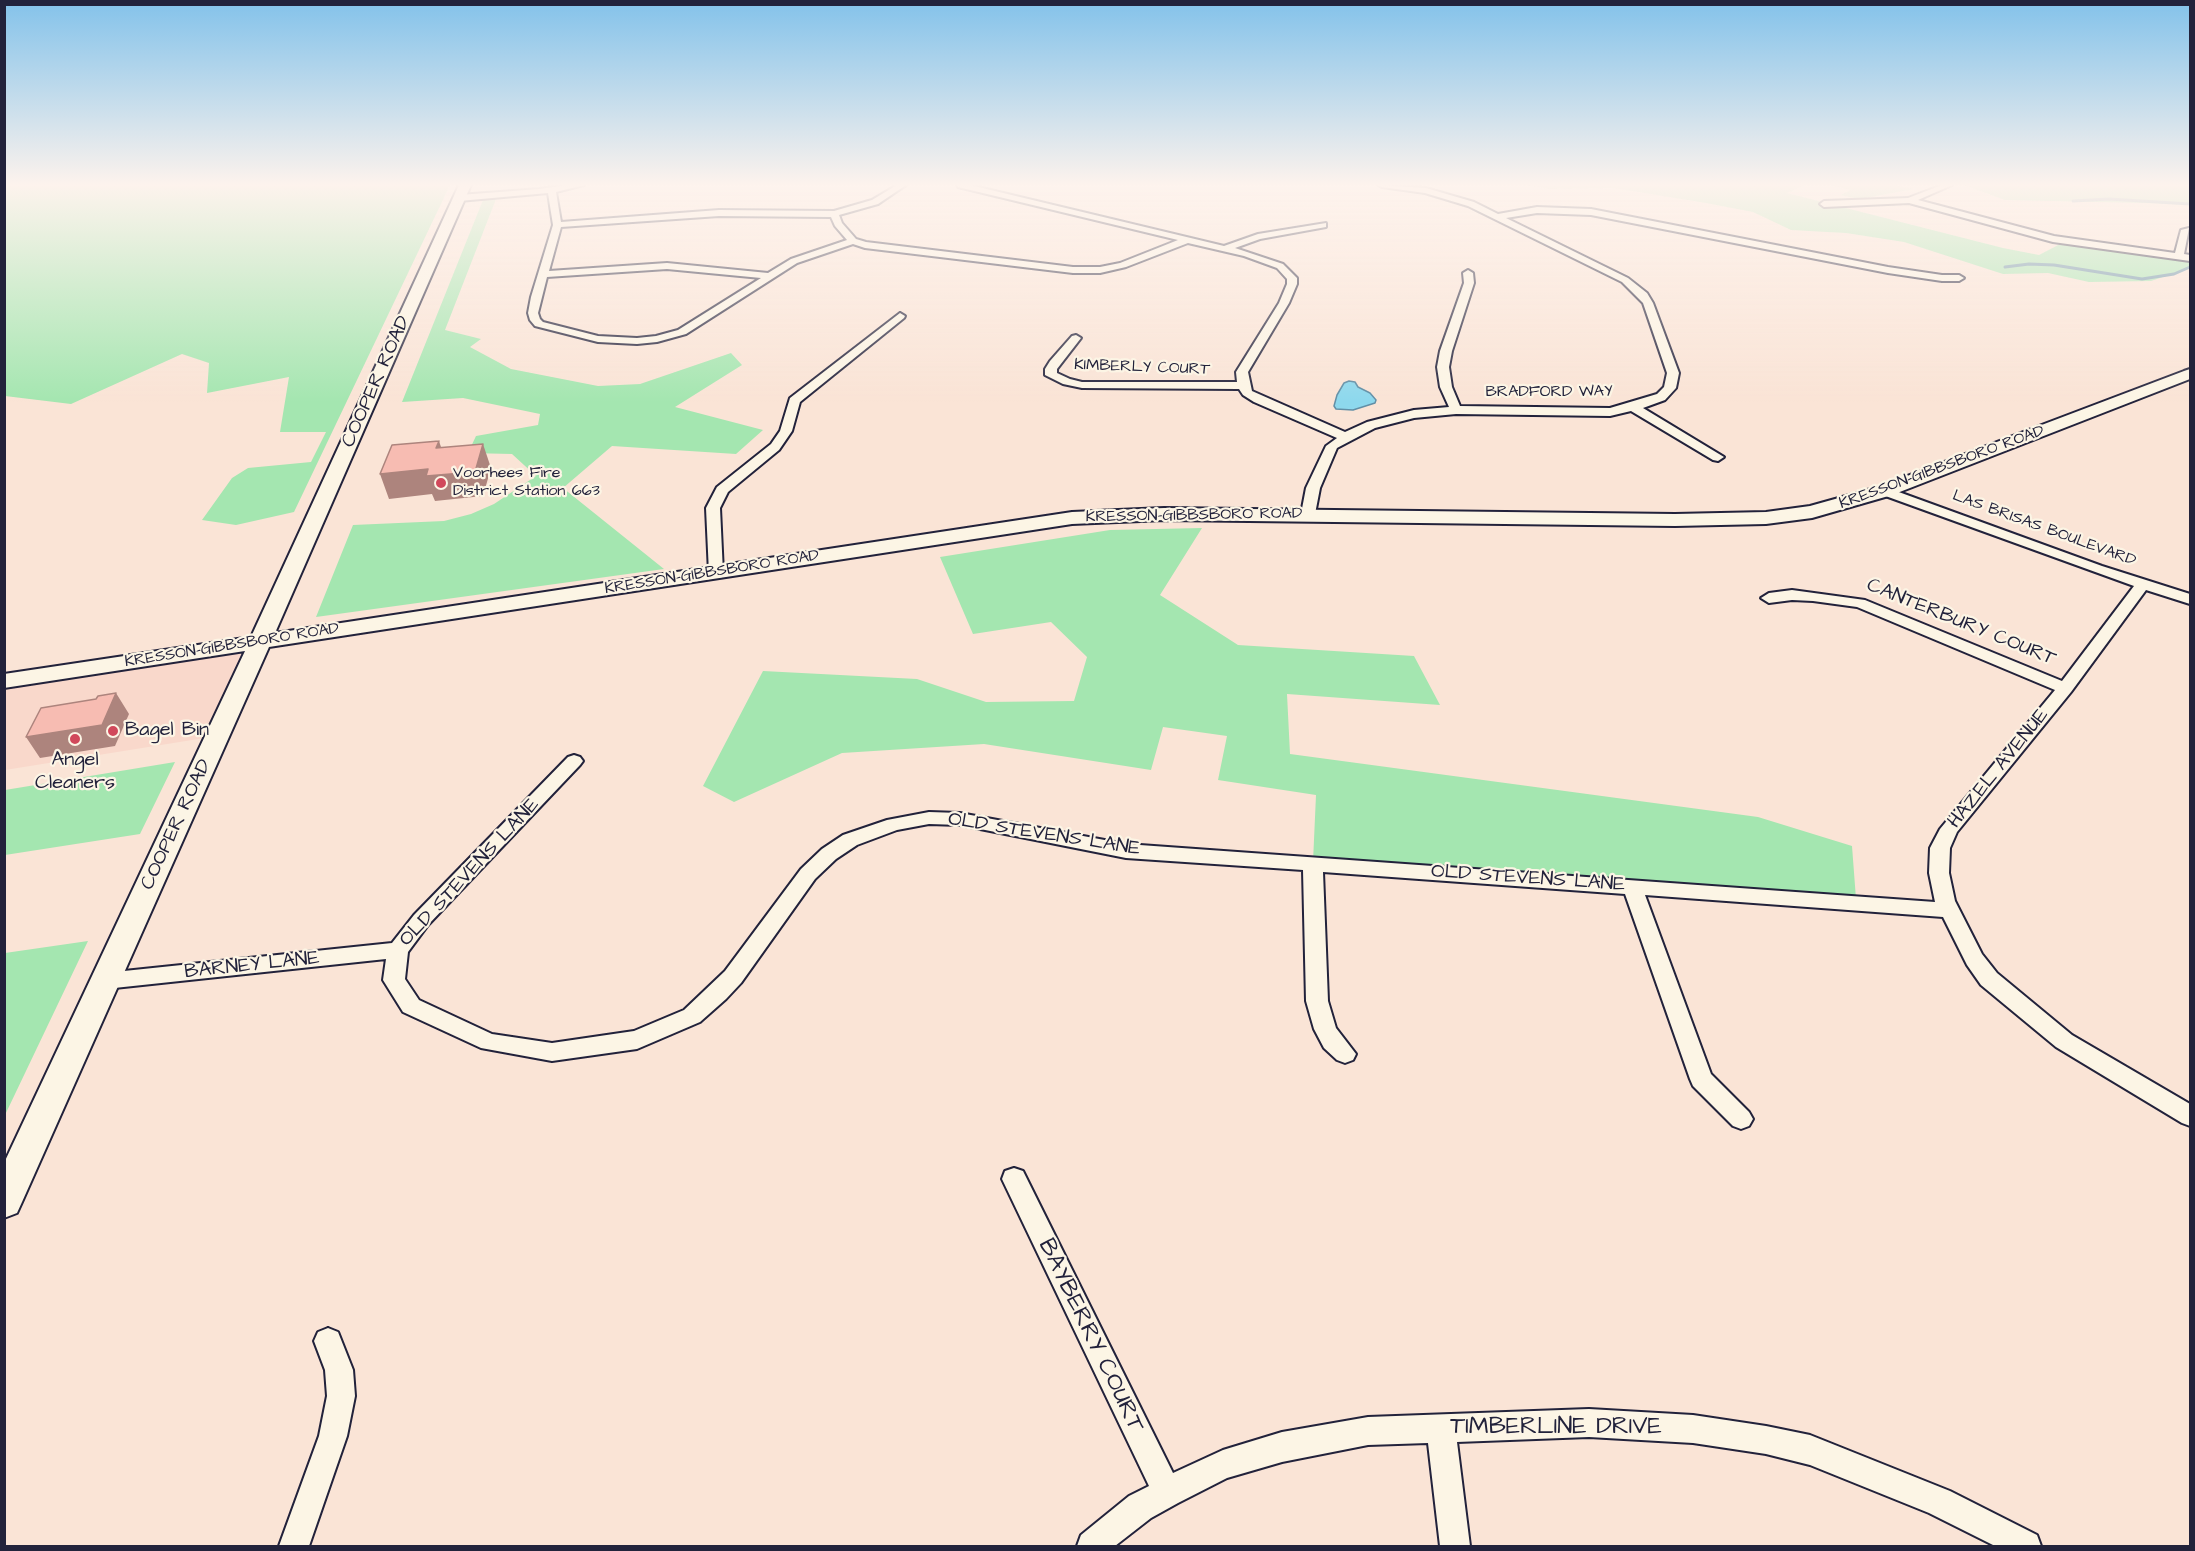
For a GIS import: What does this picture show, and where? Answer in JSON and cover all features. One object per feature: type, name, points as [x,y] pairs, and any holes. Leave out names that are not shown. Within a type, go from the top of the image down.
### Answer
[{"type":"street","name":"COOPER ROAD","points":[[4,1202],[260,642],[432,257]]},
{"type":"street","points":[[547,257],[533,313],[539,324],[598,339],[623,341],[657,339],[682,332],[802,257]]},
{"type":"street","points":[[956,257],[1050,269],[1087,271],[1123,265],[1142,257]]},
{"type":"street","points":[[1258,257],[1280,266],[1292,278],[1284,303],[1242,372],[1243,387],[1247,393],[1258,399],[1346,437]]},
{"type":"street","name":"BRADFORD WAY","points":[[1308,514],[1322,466],[1332,446],[1346,437],[1386,420],[1455,410],[1592,413],[1633,407],[1660,397],[1670,388],[1673,373],[1660,333],[1642,295],[1625,280],[1580,257]]},
{"type":"street","points":[[1823,257],[1931,277],[1959,278]]},
{"type":"street","points":[[542,274],[667,266],[769,276]]},
{"type":"street","points":[[1455,410],[1446,387],[1443,367],[1446,351],[1469,284],[1468,273]]},
{"type":"street","points":[[716,573],[713,508],[722,490],[775,447],[786,431],[794,401],[900,316]]},
{"type":"street","name":"KIMBERLY COURT","points":[[1076,338],[1051,369],[1051,375],[1067,382],[1082,385],[1243,387]]},
{"type":"street","name":"KRESSON-GIBBSBORO ROAD","points":[[4,681],[1072,518],[1142,514],[1308,514],[1675,520],[1766,518],[1820,510],[1885,491],[2190,374]]},
{"type":"street","points":[[1633,407],[1718,457]]},
{"type":"street","name":"LAS BRISAS BOULEVARD","points":[[1885,491],[2190,599]]},
{"type":"street","name":"HAZEL AVENUE","points":[[2143,584],[2065,688],[1949,830],[1940,848],[1939,873],[1950,910],[1974,959],[1989,979],[2020,1007],[2064,1041],[2190,1116]]},
{"type":"street","name":"CANTERBURY COURT","points":[[1769,598],[1792,595],[1813,596],[1860,603],[2065,688]]},
{"type":"street","name":"OLD STEVENS LANE","points":[[574,761],[421,920],[398,950],[394,980],[411,1006],[489,1042],[552,1052],[637,1040],[692,1016],[733,977],[808,874],[829,854],[850,840],[894,824],[928,818],[960,819],[1126,851],[1950,910]]},
{"type":"street","points":[[1313,863],[1317,1001],[1325,1029],[1332,1042],[1345,1054]]},
{"type":"street","points":[[1632,886],[1701,1079],[1741,1119]]},
{"type":"street","name":"BARNEY LANE","points":[[105,981],[398,950]]},
{"type":"street","name":"BAYBERRY COURT","points":[[1014,1179],[1167,1492]]},
{"type":"street","points":[[294,1546],[333,1436],[341,1396],[339,1370],[328,1341]]},
{"type":"street","name":"TIMBERLINE DRIVE","points":[[1092,1546],[1140,1507],[1167,1492],[1223,1465],[1282,1446],[1368,1431],[1589,1423],[1693,1429],[1766,1440],[1810,1450],[1939,1502],[2026,1546]]},
{"type":"street","points":[[1441,1428],[1455,1546]]},
{"type":"shaded area","points":[[260,642],[217,736],[5,770],[5,681]]},
{"type":"green space","points":[[5,257],[415,257],[294,512],[236,525],[202,520],[232,478],[248,468],[311,462],[326,432],[280,432],[289,377],[207,393],[209,363],[182,354],[71,404],[5,396]]},
{"type":"green space","points":[[460,257],[473,257],[445,330],[481,339],[470,347],[511,369],[598,386],[640,384],[731,353],[742,365],[675,407],[763,430],[736,454],[612,446],[563,488],[664,569],[316,617],[353,525],[444,521],[471,514],[494,504],[536,476],[512,454],[468,453],[476,436],[538,425],[540,414],[463,398],[402,402]]},
{"type":"green space","points":[[1952,257],[2166,257],[2190,261],[2190,268],[2151,281],[2089,282],[2048,273],[2003,274]]},
{"type":"green space","points":[[1202,528],[1160,595],[1238,645],[1414,656],[1440,705],[1287,694],[1290,754],[1758,817],[1852,846],[1856,899],[1313,862],[1316,795],[1218,780],[1227,736],[1163,727],[1151,770],[984,744],[842,753],[734,802],[703,786],[763,671],[917,679],[986,702],[1074,701],[1087,657],[1051,622],[973,634],[940,557],[1110,530]]},
{"type":"green space","points":[[175,762],[140,834],[5,855],[5,790]]},
{"type":"green space","points":[[88,941],[5,1115],[5,953]]},
{"type":"water","points":[[1355,382],[1358,387],[1370,393],[1376,400],[1375,403],[1353,410],[1336,409],[1334,406],[1337,395],[1344,383]]},
{"type":"building","points":[[439,441],[436,448],[483,444],[475,472],[426,476],[428,469],[380,474],[392,445]]},
{"type":"building","points":[[116,693],[102,725],[26,737],[41,708],[96,699],[98,696]]},
{"type":"waterway","points":[[2005,267],[2029,264],[2054,265],[2142,279],[2174,274],[2190,267]]},
{"type":"place","name":"Voorhees Fire District Station 663","points":[[441,483]]},
{"type":"place","name":"Bagel Bin","points":[[113,731]]},
{"type":"place","name":"Angel Cleaners","points":[[75,739]]}]
